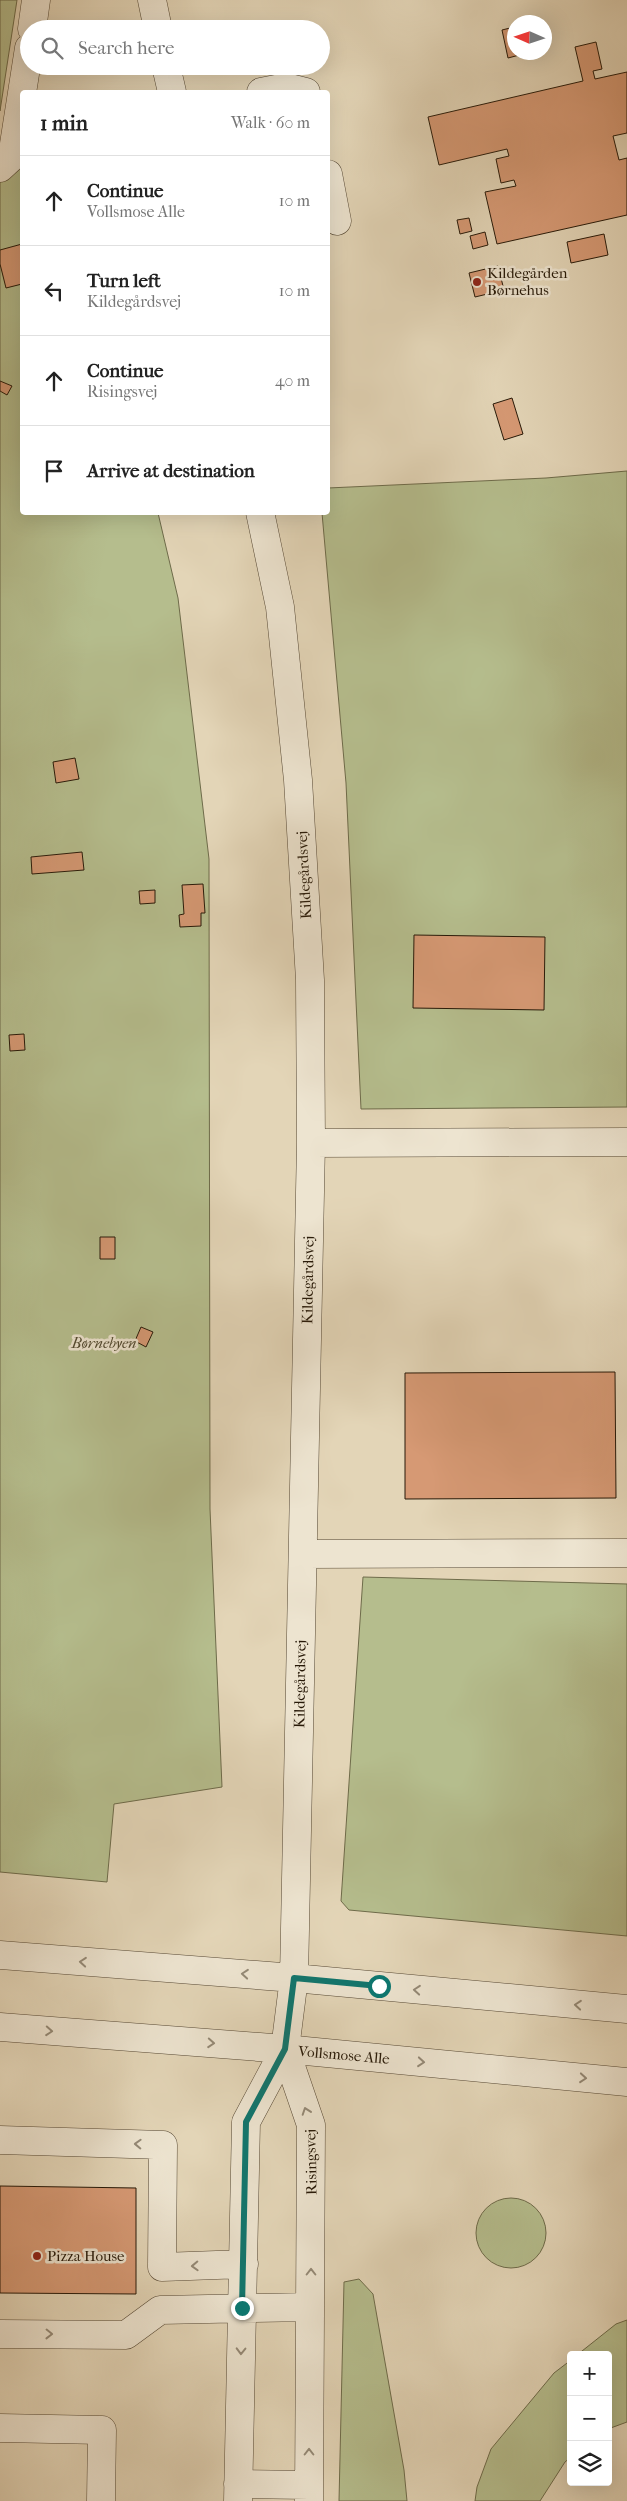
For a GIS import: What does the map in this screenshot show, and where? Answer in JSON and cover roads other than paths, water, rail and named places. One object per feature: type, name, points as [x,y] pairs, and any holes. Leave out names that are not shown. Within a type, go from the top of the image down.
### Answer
[{"type":"street","points":[[33,20],[36,0]]},
{"type":"street","points":[[152,0],[156,20]]},
{"type":"street","points":[[22,90],[25,75]]},
{"type":"street","points":[[168,75],[172,90]]},
{"type":"street","points":[[271,90],[286,87],[298,90]]},
{"type":"street","points":[[0,168],[12,157],[20,106]]},
{"type":"street","points":[[330,184],[337,221]]},
{"type":"street","name":"Kildegårdsvej","points":[[261,515],[280,607],[298,780],[310,980],[311,1143],[294,1978],[285,2049]]},
{"type":"street","points":[[311,1143],[627,1142]]},
{"type":"street","points":[[302,1554],[627,1553]]},
{"type":"street","points":[[0,1955],[294,1978],[627,2010]]},
{"type":"street","name":"Vollsmose Alle","points":[[0,2027],[285,2049],[627,2082]]},
{"type":"street","points":[[285,2049],[246,2122],[238,2492],[309,2493]]},
{"type":"street","name":"Risingsvej","points":[[285,2049],[311,2125],[309,2493]]},
{"type":"street","points":[[0,2140],[163,2145],[162,2267],[244,2264]]},
{"type":"street","points":[[0,2334],[126,2335],[160,2310],[310,2307]]},
{"type":"street","points":[[0,2428],[102,2430],[101,2501]]},
{"type":"place","name":"Kildegården Børnehus","points":[[477,282]]},
{"type":"place","name":"Pizza House","points":[[37,2256]]},
{"type":"park label","name":"Børnebyen","points":[[104,1343]]}]
